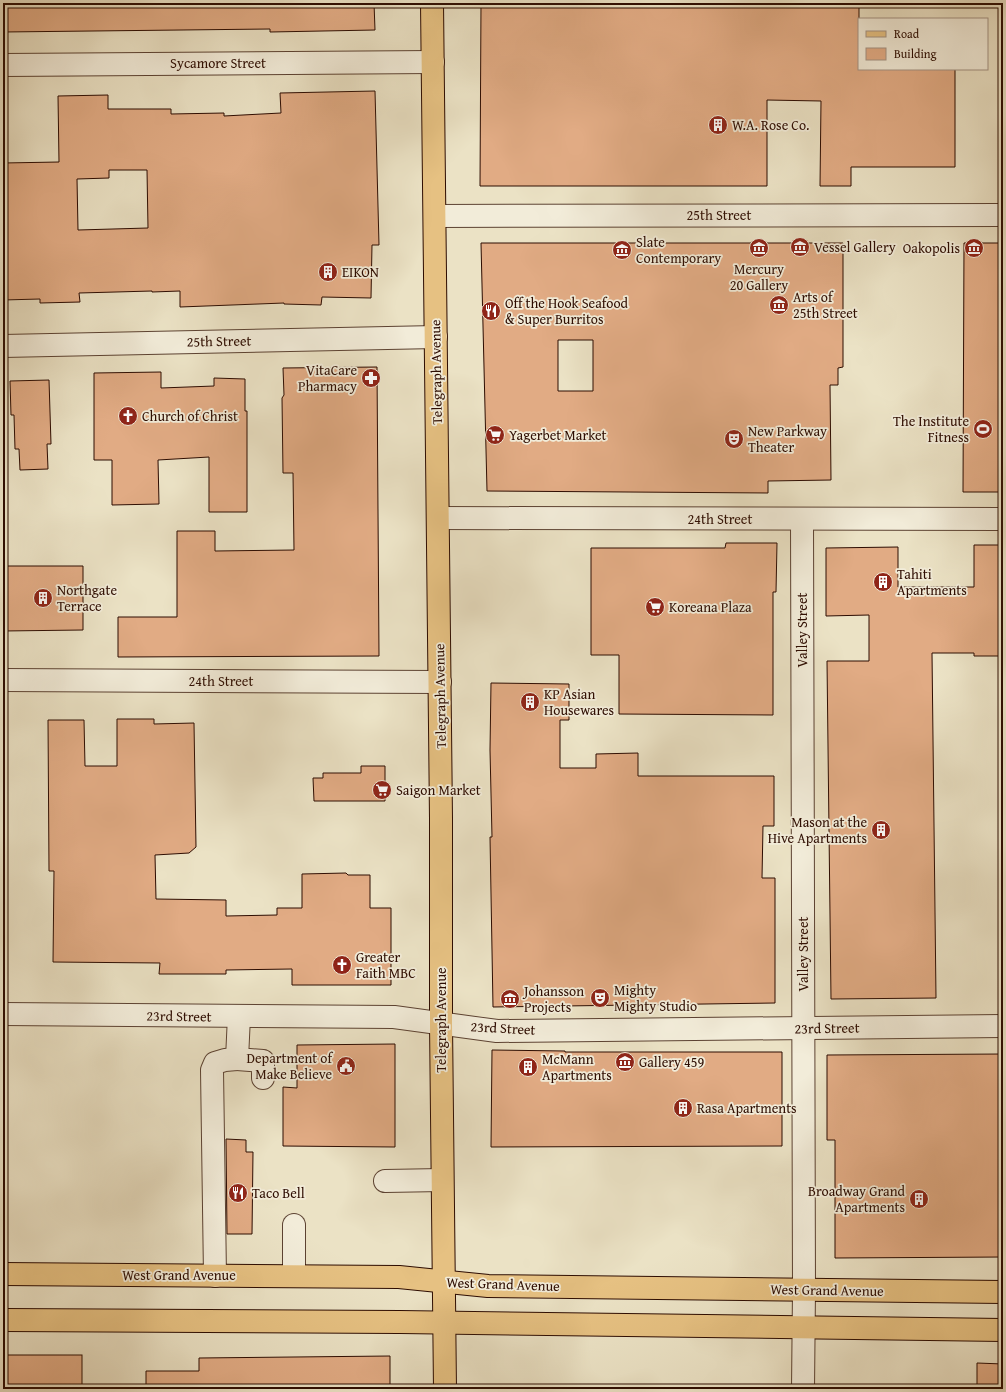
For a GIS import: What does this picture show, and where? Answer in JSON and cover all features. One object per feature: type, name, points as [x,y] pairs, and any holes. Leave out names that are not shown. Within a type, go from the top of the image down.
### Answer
[{"type":"main road","name":"Telegraph Avenue","points":[[432,3],[440,682],[442,1180],[445,1389]]},
{"type":"main road","name":"West Grand Avenue","points":[[3,1274],[399,1277],[488,1286],[1003,1292]]},
{"type":"main road","points":[[3,1320],[444,1322],[1003,1330]]},
{"type":"street","name":"Sycamore Street","points":[[3,65],[433,62]]},
{"type":"street","name":"25th Street","points":[[435,216],[1003,215]]},
{"type":"street","name":"25th Street","points":[[3,346],[436,337]]},
{"type":"street","name":"24th Street","points":[[438,518],[1003,519]]},
{"type":"street","name":"Valley Street","points":[[802,519],[803,1389]]},
{"type":"street","name":"24th Street","points":[[3,680],[440,682]]},
{"type":"street","name":"23rd Street","points":[[3,1014],[394,1017],[497,1031],[1003,1026]]},
{"type":"street","points":[[237,1060],[239,1016]]},
{"type":"street","points":[[216,1276],[212,1070],[215,1063],[225,1060],[263,1061],[263,1078]]},
{"type":"street","points":[[385,1181],[442,1180]]},
{"type":"street","points":[[294,1225],[294,1276]]},
{"type":"building","points":[[3,3],[374,3],[375,30],[270,32],[270,29],[3,32]]},
{"type":"building","points":[[481,3],[859,3],[858,70],[955,70],[955,167],[851,167],[851,186],[820,186],[821,101],[767,100],[767,186],[480,186]]},
{"type":"building","points":[[375,91],[379,245],[372,245],[371,298],[322,297],[321,305],[284,303],[180,307],[180,291],[152,291],[79,293],[80,302],[40,303],[40,299],[3,300],[3,163],[59,162],[58,96],[108,95],[108,109],[171,109],[171,114],[224,113],[224,116],[281,113],[280,93]],"holes":[[[109,170],[147,170],[148,228],[78,230],[77,179],[109,178]]]},
{"type":"building","points":[[481,243],[843,243],[843,367],[838,368],[838,385],[830,385],[831,480],[768,481],[768,493],[487,491]],"holes":[[[558,340],[593,340],[593,391],[558,391]]]},
{"type":"building","points":[[964,243],[1003,243],[1003,492],[963,492]]},
{"type":"building","points":[[377,367],[379,656],[118,657],[118,617],[177,617],[177,531],[215,531],[215,551],[294,550],[293,473],[283,473],[283,368]]},
{"type":"building","points":[[161,372],[161,388],[214,386],[214,378],[245,379],[245,411],[247,411],[247,512],[209,512],[209,457],[158,460],[159,504],[112,505],[112,460],[94,460],[94,373]]},
{"type":"building","points":[[49,380],[51,444],[47,444],[48,469],[20,470],[19,449],[15,449],[14,415],[11,415],[10,381]]},
{"type":"building","points":[[726,543],[777,543],[776,592],[773,592],[773,715],[619,714],[619,655],[591,655],[591,548],[725,548]]},
{"type":"building","name":"Mason at the Hive Apartments","points":[[974,545],[1003,545],[1003,656],[974,656],[974,653],[932,653],[936,998],[831,999],[827,661],[869,661],[869,615],[826,616],[826,548],[898,547],[898,587],[974,587]]},
{"type":"building","name":"Northgate Terrace","points":[[3,566],[83,566],[83,630],[3,631]]},
{"type":"building","points":[[491,683],[569,684],[569,720],[560,720],[560,768],[596,768],[596,754],[638,753],[638,776],[774,776],[774,826],[763,826],[762,878],[775,878],[775,1003],[493,1007],[490,837],[492,837],[490,750]]},
{"type":"building","points":[[117,719],[154,719],[154,724],[194,723],[196,847],[189,853],[155,855],[156,899],[226,900],[226,916],[277,915],[277,908],[302,908],[302,874],[346,873],[348,875],[370,875],[370,908],[391,908],[391,985],[292,985],[292,969],[226,970],[226,974],[159,974],[160,963],[53,962],[54,871],[49,871],[48,720],[84,720],[85,766],[117,766]]},
{"type":"building","points":[[361,766],[385,766],[385,801],[314,801],[313,778],[323,778],[323,773],[361,773]]},
{"type":"building","points":[[395,1044],[395,1147],[283,1146],[283,1087],[297,1088],[297,1045]]},
{"type":"building","name":"Rasa Apartments","points":[[492,1050],[565,1052],[782,1052],[782,1146],[491,1147]]},
{"type":"building","name":"Broadway Grand Apartments","points":[[1003,1054],[1003,1257],[835,1258],[835,1140],[827,1140],[827,1055]]},
{"type":"building","name":"Taco Bell","points":[[226,1139],[246,1140],[246,1152],[253,1152],[252,1234],[227,1234]]},
{"type":"building","points":[[3,1355],[82,1355],[82,1389],[3,1389]]},
{"type":"building","points":[[390,1356],[390,1389],[146,1389],[146,1371],[199,1371],[199,1358]]},
{"type":"building","points":[[977,1363],[1003,1364],[1003,1389],[977,1389]]},
{"type":"place","name":"W.A. Rose Co.","points":[[718,125]]},
{"type":"place","name":"Vessel Gallery","points":[[800,247]]},
{"type":"place","name":"Mercury 20 Gallery","points":[[759,248]]},
{"type":"place","name":"Oakopolis","points":[[974,248]]},
{"type":"place","name":"Slate Contemporary","points":[[622,250]]},
{"type":"place","name":"EIKON","points":[[328,272]]},
{"type":"place","name":"Arts of 25th Street","points":[[779,305]]},
{"type":"place","name":"Off the Hook Seafood & Super Burritos","points":[[491,311]]},
{"type":"place","name":"VitaCare Pharmacy","points":[[371,378]]},
{"type":"place","name":"Church of Christ","points":[[128,416]]},
{"type":"place","name":"The Institute Fitness","points":[[983,429]]},
{"type":"place","name":"Yagerbet Market","points":[[495,435]]},
{"type":"place","name":"New Parkway Theater","points":[[734,439]]},
{"type":"place","name":"Tahiti Apartments","points":[[883,582]]},
{"type":"place","name":"Northgate Terrace","points":[[43,598]]},
{"type":"place","name":"Koreana Plaza","points":[[655,607]]},
{"type":"place","name":"KP Asian Housewares","points":[[530,702]]},
{"type":"place","name":"Saigon Market","points":[[382,790]]},
{"type":"place","name":"Mason at the Hive Apartments","points":[[881,830]]},
{"type":"place","name":"Greater Faith MBC","points":[[342,965]]},
{"type":"place","name":"Mighty Mighty Studio","points":[[600,998]]},
{"type":"place","name":"Johansson Projects","points":[[510,999]]},
{"type":"place","name":"Gallery 459","points":[[625,1062]]},
{"type":"place","name":"Department of Make Believe","points":[[346,1066]]},
{"type":"place","name":"McMann Apartments","points":[[528,1067]]},
{"type":"place","name":"Rasa Apartments","points":[[683,1108]]},
{"type":"place","name":"Taco Bell","points":[[238,1193]]},
{"type":"place","name":"Broadway Grand Apartments","points":[[919,1199]]}]
